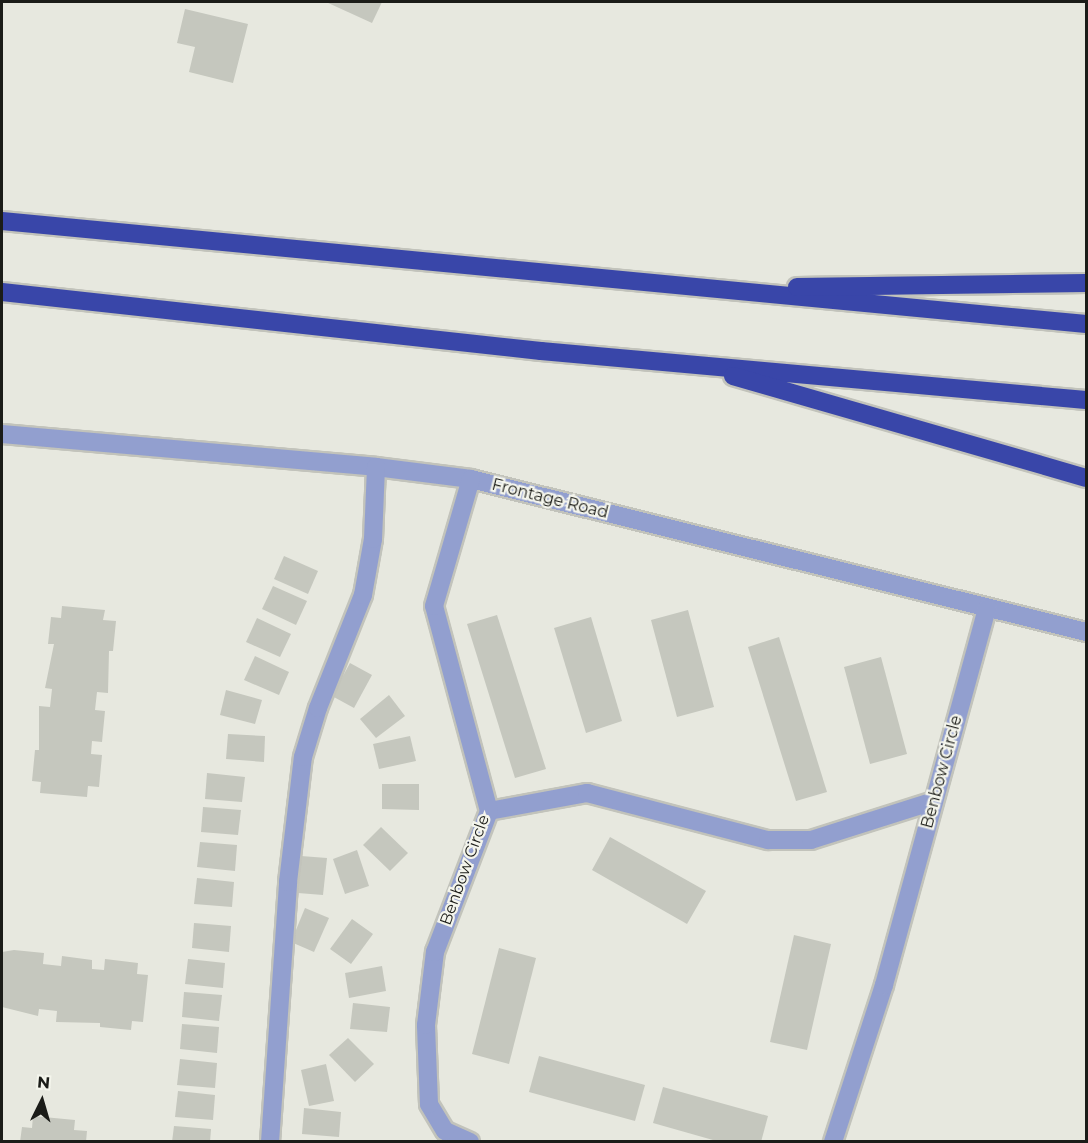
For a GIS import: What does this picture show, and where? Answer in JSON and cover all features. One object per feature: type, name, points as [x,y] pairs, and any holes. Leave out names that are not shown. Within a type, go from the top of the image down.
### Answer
[{"type":"highway","points":[[2,221],[1086,324]]},
{"type":"highway","points":[[676,286],[1086,283]]},
{"type":"highway","points":[[2,292],[690,364],[1086,400]]},
{"type":"highway","points":[[690,364],[1086,478]]},
{"type":"street","name":"Frontage Road","points":[[2,434],[376,466],[471,479],[1086,632]]},
{"type":"street","points":[[270,1142],[288,882],[303,757],[318,708],[363,595],[373,539],[376,466]]},
{"type":"street","name":"Benbow Circle","points":[[470,1142],[446,1131],[429,1104],[426,1026],[435,952],[489,811],[434,606],[471,479]]},
{"type":"street","name":"Benbow Circle","points":[[833,1142],[884,985],[987,608]]},
{"type":"street","points":[[489,811],[587,793],[768,840],[812,840],[934,801]]},
{"type":"building","points":[[326,2],[382,2],[372,23]]},
{"type":"building","points":[[185,9],[248,24],[233,83],[189,72],[195,47],[177,43]]},
{"type":"building","points":[[284,556],[318,571],[308,594],[274,579]]},
{"type":"building","points":[[273,586],[307,601],[296,625],[262,609]]},
{"type":"building","points":[[62,606],[105,610],[103,620],[116,621],[113,651],[109,651],[108,693],[97,692],[95,710],[105,711],[102,742],[92,741],[91,754],[102,755],[99,787],[88,786],[87,797],[40,793],[41,782],[32,781],[35,750],[39,750],[39,706],[50,707],[52,689],[45,688],[54,644],[48,644],[51,617],[61,618]]},
{"type":"building","points":[[688,610],[714,707],[677,717],[651,620]]},
{"type":"building","points":[[497,615],[546,769],[515,778],[467,624]]},
{"type":"building","points":[[591,617],[622,721],[586,733],[554,628]]},
{"type":"building","points":[[257,618],[291,634],[280,657],[246,642]]},
{"type":"building","points":[[779,637],[827,792],[796,801],[748,647]]},
{"type":"building","points":[[255,656],[289,672],[279,695],[244,680]]},
{"type":"building","points":[[881,657],[907,754],[870,764],[844,667]]},
{"type":"building","points":[[350,663],[372,675],[354,708],[332,696]]},
{"type":"building","points":[[226,690],[262,700],[255,724],[220,715]]},
{"type":"building","points":[[389,695],[405,716],[376,738],[360,719]]},
{"type":"building","points":[[228,734],[265,736],[264,762],[226,759]]},
{"type":"building","points":[[410,736],[416,761],[379,769],[373,744]]},
{"type":"building","points":[[207,773],[245,777],[242,802],[205,799]]},
{"type":"building","points":[[382,784],[419,784],[419,810],[382,809]]},
{"type":"building","points":[[203,807],[241,810],[238,835],[201,832]]},
{"type":"building","points":[[381,827],[408,853],[390,871],[363,845]]},
{"type":"building","points":[[610,837],[706,891],[687,924],[592,870]]},
{"type":"building","points":[[200,842],[237,845],[235,871],[197,867]]},
{"type":"building","points":[[357,850],[369,886],[345,894],[333,859]]},
{"type":"building","points":[[301,856],[327,858],[323,895],[298,893]]},
{"type":"building","points":[[197,878],[234,882],[232,907],[194,904]]},
{"type":"building","points":[[305,908],[329,918],[314,952],[291,942]]},
{"type":"building","points":[[352,919],[373,934],[351,964],[330,949]]},
{"type":"building","points":[[194,923],[231,926],[229,952],[192,948]]},
{"type":"building","points":[[794,935],[831,944],[807,1050],[770,1042]]},
{"type":"building","points":[[499,948],[536,958],[509,1064],[472,1054]]},
{"type":"building","points":[[14,950],[44,953],[43,964],[61,966],[62,956],[92,960],[92,969],[104,970],[105,959],[138,963],[137,974],[148,975],[143,1022],[132,1021],[131,1030],[100,1027],[100,1023],[56,1022],[57,1011],[39,1009],[38,1016],[2,1007],[2,952]]},
{"type":"building","points":[[188,959],[225,963],[223,988],[185,984]]},
{"type":"building","points":[[382,966],[386,991],[349,998],[345,973]]},
{"type":"building","points":[[184,992],[222,995],[219,1021],[182,1017]]},
{"type":"building","points":[[353,1003],[390,1007],[387,1032],[350,1029]]},
{"type":"building","points":[[182,1024],[219,1027],[217,1053],[180,1049]]},
{"type":"building","points":[[348,1038],[374,1064],[355,1082],[329,1055]]},
{"type":"building","points":[[539,1056],[645,1085],[635,1121],[529,1092]]},
{"type":"building","points":[[180,1059],[217,1063],[215,1088],[177,1085]]},
{"type":"building","points":[[326,1064],[334,1101],[309,1106],[301,1070]]},
{"type":"building","points":[[663,1087],[768,1116],[761,1142],[720,1142],[653,1123]]},
{"type":"building","points":[[178,1091],[215,1095],[213,1120],[175,1117]]},
{"type":"building","points":[[304,1108],[341,1112],[339,1137],[302,1134]]},
{"type":"building","points":[[33,1116],[75,1120],[74,1130],[87,1131],[86,1142],[20,1142],[22,1127],[32,1128]]},
{"type":"building","points":[[174,1126],[211,1129],[210,1142],[172,1142]]}]
